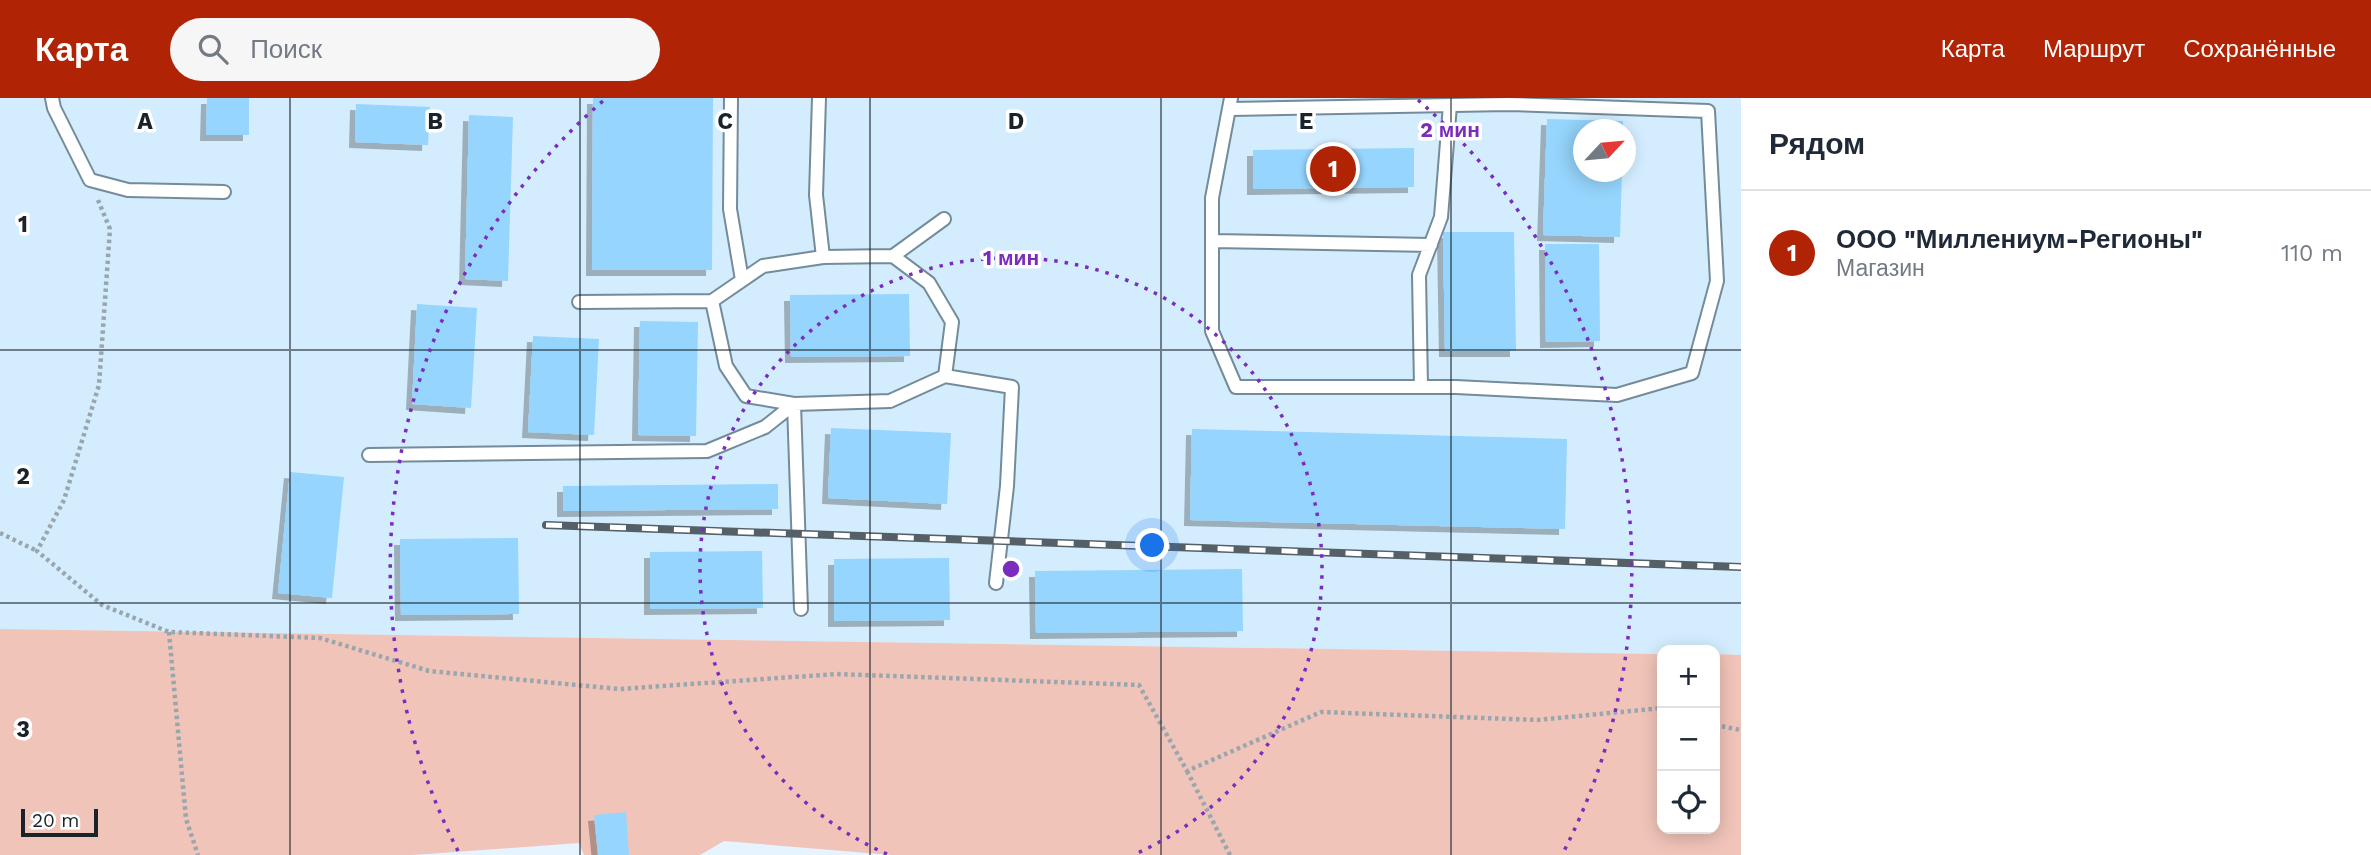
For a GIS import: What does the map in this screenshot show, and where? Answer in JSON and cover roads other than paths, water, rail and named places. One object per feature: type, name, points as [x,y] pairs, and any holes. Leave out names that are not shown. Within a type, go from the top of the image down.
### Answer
[{"type":"lane","points":[[52,98],[54,108],[90,180],[128,190],[224,192]]},
{"type":"lane","points":[[731,98],[730,209],[742,280]]},
{"type":"lane","points":[[819,98],[816,195],[823,257]]},
{"type":"lane","points":[[1231,103],[1708,111],[1717,281],[1692,373],[1617,395],[1421,387],[1237,387],[1212,331],[1212,198],[1231,103]]},
{"type":"lane","points":[[1421,387],[1419,275],[1441,217],[1450,105]]},
{"type":"lane","points":[[579,302],[712,301],[763,266],[823,257],[893,256],[944,219]]},
{"type":"lane","points":[[1212,241],[1431,245]]},
{"type":"lane","points":[[893,256],[929,283],[952,322],[945,376]]},
{"type":"lane","points":[[712,301],[726,366],[746,396],[794,404],[890,401],[945,376],[1012,387],[996,583]]},
{"type":"lane","points":[[369,455],[706,451],[765,427],[794,404]]},
{"type":"lane","points":[[794,404],[801,609]]},
{"type":"railway","points":[[546,525],[1741,567]]},
{"type":"place","name":"ООО \"Миллениум-Регионы\"","points":[[1333,169]]}]
